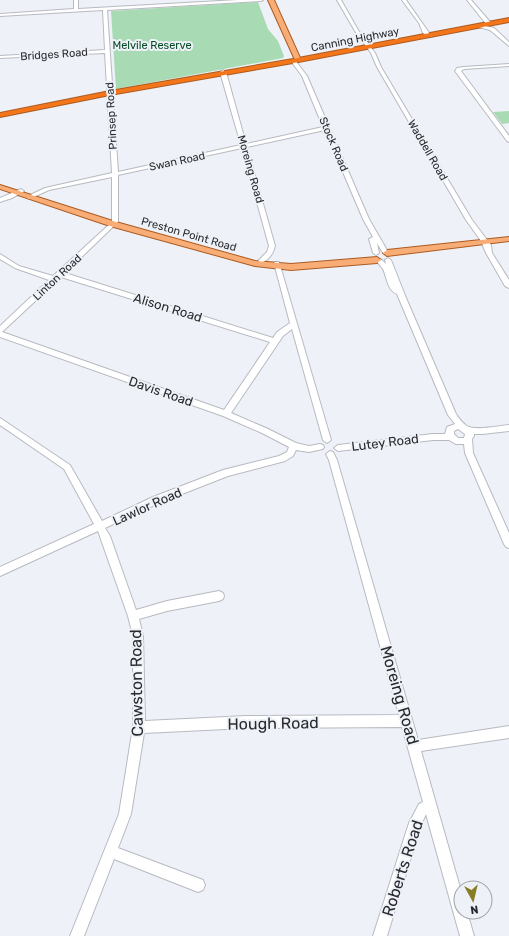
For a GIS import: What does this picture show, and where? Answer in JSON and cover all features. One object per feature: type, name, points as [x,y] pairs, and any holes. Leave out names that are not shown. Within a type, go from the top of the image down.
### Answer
[{"type":"highway","name":"Canning Highway","points":[[0,115],[110,93],[367,46],[428,30],[509,20]]},
{"type":"highway","name":"Canning Highway","points":[[295,59],[367,46]]},
{"type":"highway","points":[[293,50],[302,54],[311,55]]},
{"type":"main road","name":"Stock Road","points":[[271,0],[293,50],[295,59]]},
{"type":"main road","name":"Stock Road","points":[[276,13],[275,18],[295,59]]},
{"type":"main road","name":"Preston Point Road","points":[[0,186],[114,223],[249,262],[277,265],[334,259],[406,255],[509,239]]},
{"type":"main road","name":"Preston Point Road","points":[[114,223],[237,256],[277,265]]},
{"type":"street","points":[[76,0],[76,10]]},
{"type":"street","points":[[0,15],[261,0]]},
{"type":"street","name":"Waddell Road","points":[[339,0],[483,243]]},
{"type":"street","points":[[404,0],[428,30]]},
{"type":"street","points":[[469,0],[509,45]]},
{"type":"street","name":"Prinsep Road","points":[[104,9],[115,174],[114,223]]},
{"type":"street","points":[[488,23],[491,28],[499,34]]},
{"type":"street","name":"Bridges Road","points":[[0,57],[108,51]]},
{"type":"street","name":"Stock Road","points":[[295,59],[297,68],[300,70],[327,128],[366,219],[365,222],[382,257],[389,279],[402,298],[452,415],[467,433]]},
{"type":"street","points":[[509,65],[464,68],[459,69],[458,72],[509,140]]},
{"type":"street","name":"Moreing Road","points":[[225,72],[272,246],[270,254],[261,261]]},
{"type":"street","name":"Swan Road","points":[[31,196],[47,189],[327,128]]},
{"type":"street","points":[[0,200],[19,192]]},
{"type":"street","name":"Linton Road","points":[[0,330],[114,223]]},
{"type":"street","points":[[483,243],[509,286]]},
{"type":"street","name":"Alison Road","points":[[0,256],[18,267],[57,276],[275,341]]},
{"type":"street","points":[[277,265],[327,440]]},
{"type":"street","points":[[226,414],[275,341],[285,329],[294,326]]},
{"type":"street","name":"Davis Road","points":[[0,334],[226,414],[265,431],[294,446],[309,449],[320,447]]},
{"type":"street","name":"Stock Road","points":[[452,415],[452,434]]},
{"type":"street","name":"Cawston Road","points":[[0,421],[67,467],[105,536],[133,616],[138,636],[139,727],[126,814],[78,936]]},
{"type":"street","points":[[452,434],[509,428]]},
{"type":"street","points":[[452,434],[463,442],[467,433]]},
{"type":"street","points":[[467,433],[469,453],[509,544]]},
{"type":"street","points":[[452,434],[469,453]]},
{"type":"street","name":"Lutey Road","points":[[334,451],[452,434]]},
{"type":"street","points":[[327,440],[335,442],[334,451],[324,453],[320,447],[321,443],[327,440]]},
{"type":"street","name":"Lawlor Road","points":[[0,572],[156,500],[226,473],[282,459],[290,454],[294,446]]},
{"type":"street","name":"Moreing Road","points":[[334,451],[333,460],[468,936]]},
{"type":"street","points":[[133,616],[167,606],[219,596]]},
{"type":"street","name":"Hough Road","points":[[139,727],[246,722],[407,721]]},
{"type":"street","points":[[415,746],[509,732]]},
{"type":"street","name":"Roberts Road","points":[[380,936],[415,823],[423,808],[431,805]]},
{"type":"street","points":[[112,852],[198,885]]},
{"type":"green space","name":"Melvile Reserve","points":[[258,2],[268,29],[278,41],[284,56],[283,58],[116,89],[111,11]]},
{"type":"green space","points":[[509,111],[509,123],[502,124],[493,112]]}]
